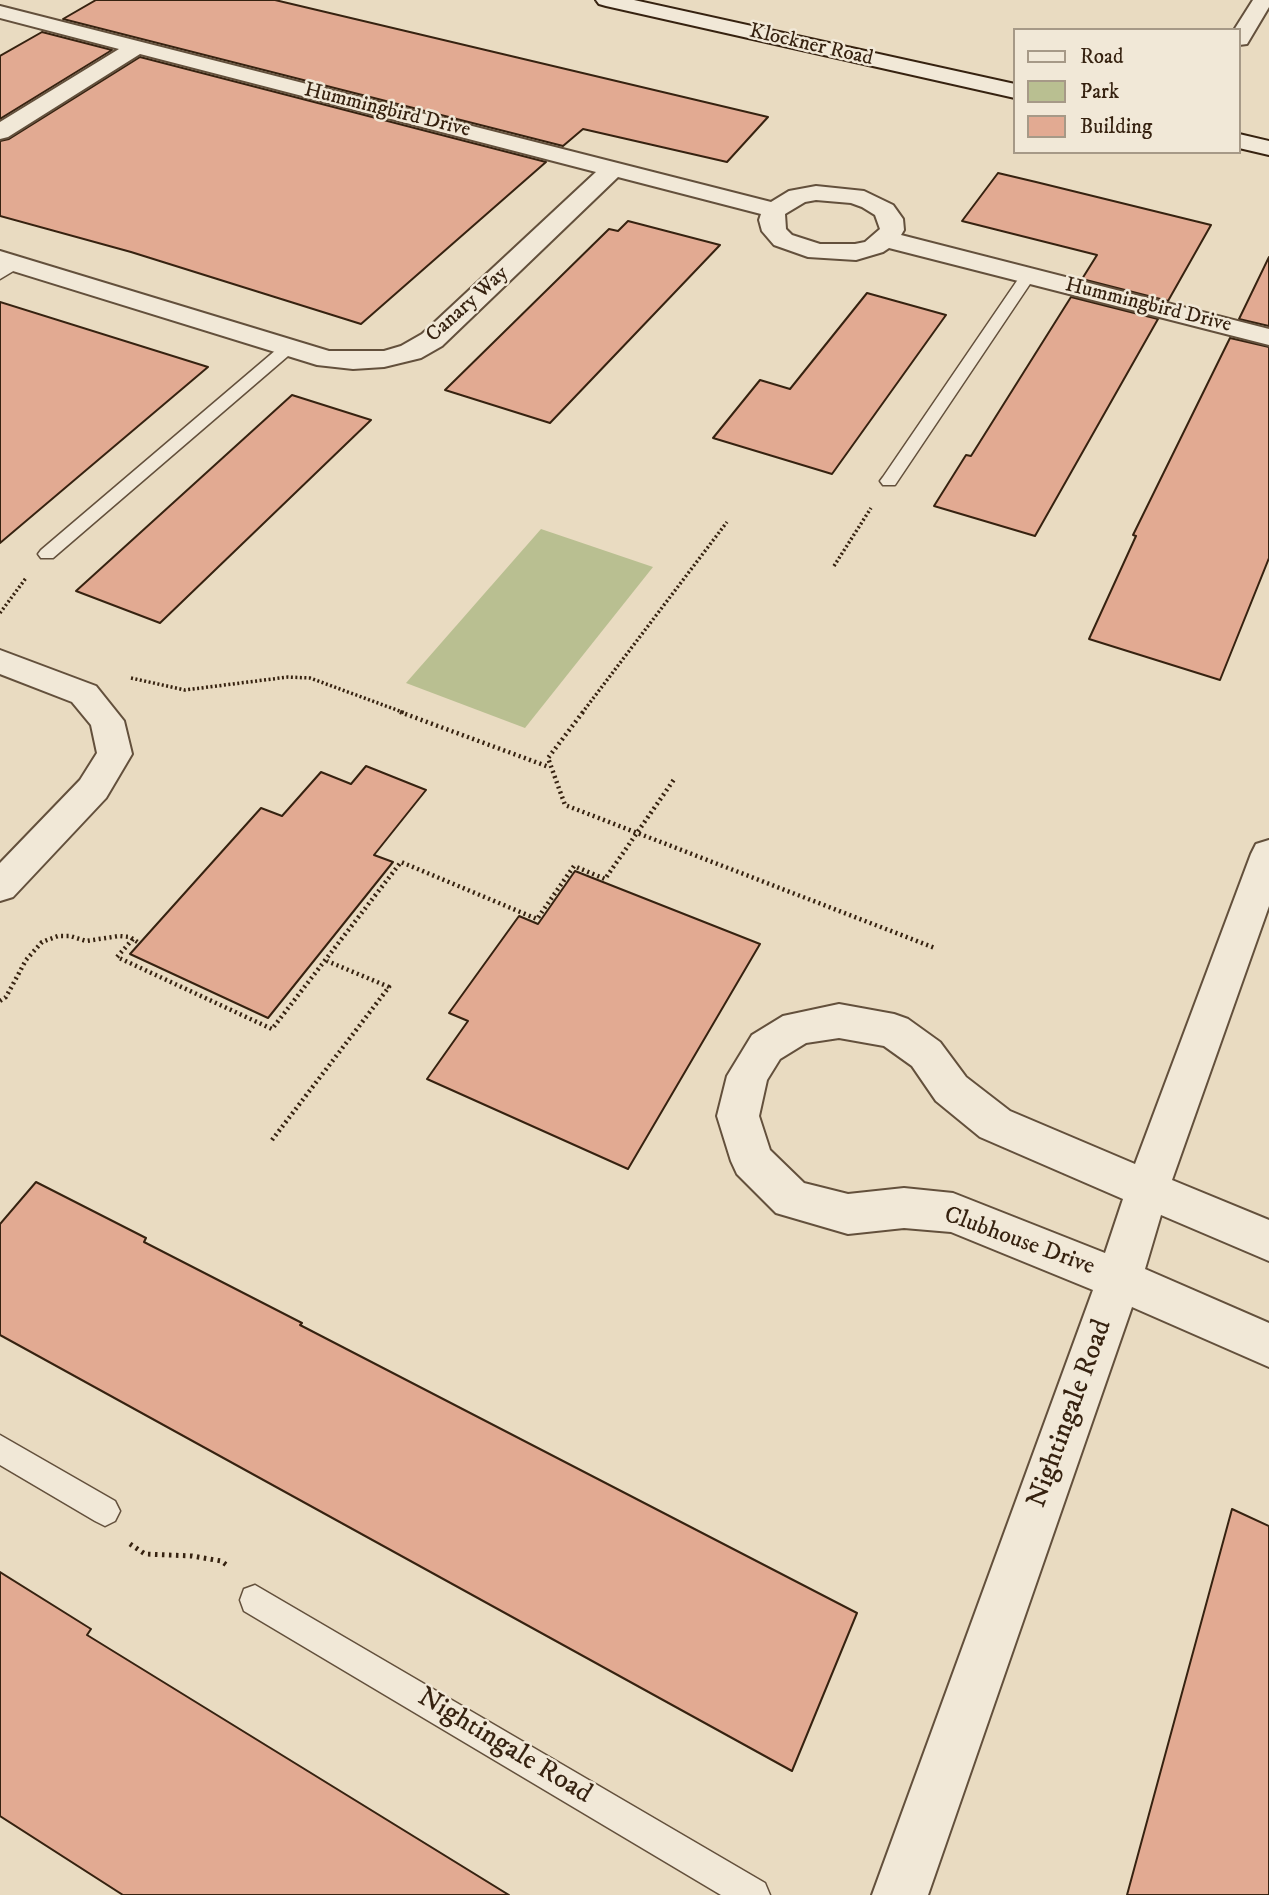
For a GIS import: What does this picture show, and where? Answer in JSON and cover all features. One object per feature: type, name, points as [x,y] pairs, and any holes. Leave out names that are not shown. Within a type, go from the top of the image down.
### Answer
[{"type":"street","name":"Klockner Road","points":[[606,0],[1014,91]]},
{"type":"street","points":[[1241,36],[1263,0]]},
{"type":"street","name":"Hummingbird Drive","points":[[0,12],[774,211]]},
{"type":"street","points":[[0,132],[137,47]]},
{"type":"street","points":[[1241,141],[1269,148]]},
{"type":"street","name":"Canary Way","points":[[5,266],[327,359],[384,359],[411,352],[432,340],[613,169]]},
{"type":"street","points":[[836,193],[855,196],[884,210],[891,219],[891,230],[885,239],[874,247],[856,253],[817,253],[783,240],[774,231],[771,220],[774,211],[784,202],[807,194],[836,193]]},
{"type":"street","name":"Hummingbird Drive","points":[[885,239],[1269,337]]},
{"type":"street","points":[[0,661],[83,694],[107,721],[115,754],[93,789],[0,887]]},
{"type":"street","name":"Nightingale Road","points":[[900,1895],[1119,1280],[1147,1190],[1269,854]]},
{"type":"street","name":"Clubhouse Drive","points":[[1269,1241],[995,1124],[951,1089],[926,1054],[894,1031],[839,1021],[797,1028],[766,1046],[747,1076],[738,1116],[752,1161],[791,1199],[848,1214],[904,1208],[953,1213],[1119,1280],[1269,1345]]},
{"type":"lane","points":[[889,481],[1028,275]]},
{"type":"lane","points":[[47,554],[289,347]]},
{"type":"lane","points":[[0,1449],[105,1511]]},
{"type":"lane","name":"Nightingale Road","points":[[255,1600],[753,1895]]},
{"type":"path","points":[[834,566],[889,481]]},
{"type":"path","points":[[727,522],[548,758],[549,767],[565,805],[936,948]]},
{"type":"path","points":[[128,678],[185,690],[288,677],[310,678],[549,767]]},
{"type":"path","points":[[133,939],[117,957],[272,1029],[401,862],[537,919],[574,866],[606,879],[675,778]]},
{"type":"path","points":[[0,1001],[6,997],[26,960],[42,942],[58,936],[100,941],[119,936],[139,943]]},
{"type":"path","points":[[272,1140],[389,987],[327,961]]},
{"type":"path","points":[[105,1511],[117,1534],[145,1555],[192,1556],[221,1561],[247,1579],[255,1600]]},
{"type":"green space","points":[[541,529],[653,567],[525,728],[406,683]]},
{"type":"building","points":[[96,0],[275,0],[768,117],[727,162],[583,129],[563,146],[63,19]]},
{"type":"building","points":[[42,32],[112,50],[0,119],[0,56]]},
{"type":"building","points":[[140,57],[546,162],[361,324],[131,252],[0,216],[0,141],[9,139]]},
{"type":"building","points":[[998,173],[1211,225],[1168,301],[1082,279],[1097,255],[962,221]]},
{"type":"building","points":[[628,221],[720,245],[550,423],[445,390],[609,229],[618,231]]},
{"type":"building","points":[[1269,257],[1269,326],[1239,319]]},
{"type":"building","points":[[867,293],[946,315],[832,474],[713,438],[760,380],[790,389]]},
{"type":"building","points":[[1071,297],[1158,319],[1035,536],[934,506],[966,455],[971,456]]},
{"type":"building","points":[[0,302],[208,367],[0,543]]},
{"type":"building","points":[[1230,338],[1269,347],[1269,558],[1220,680],[1089,639],[1136,536],[1133,535]]},
{"type":"building","points":[[292,395],[371,420],[160,623],[76,591]]},
{"type":"building","points":[[366,766],[426,790],[374,855],[393,862],[268,1018],[130,954],[261,808],[282,816],[321,772],[351,784]]},
{"type":"building","points":[[575,871],[760,944],[628,1169],[427,1079],[468,1021],[449,1013],[519,916],[538,924]]},
{"type":"building","points":[[36,1182],[146,1238],[144,1242],[302,1323],[300,1325],[857,1613],[792,1771],[0,1335],[0,1224]]},
{"type":"building","points":[[1232,1509],[1269,1526],[1269,1895],[1127,1895]]},
{"type":"building","points":[[0,1572],[91,1629],[87,1635],[509,1895],[123,1895],[0,1816]]}]
